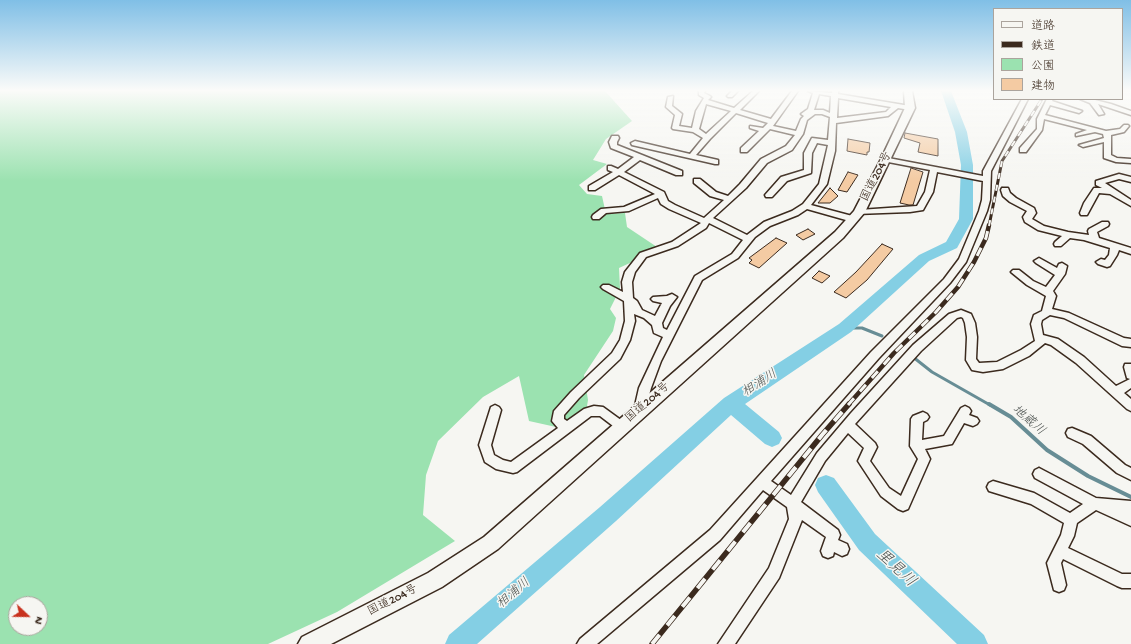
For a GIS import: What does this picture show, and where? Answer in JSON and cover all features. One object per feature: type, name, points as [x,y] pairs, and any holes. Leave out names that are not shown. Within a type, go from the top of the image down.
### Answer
[{"type":"highway","name":"国道204号","points":[[309,644],[435,580],[491,543],[838,235],[856,216],[886,159],[898,121]]},
{"type":"street","points":[[677,121],[675,128],[695,130],[708,137]]},
{"type":"street","points":[[695,130],[697,121]]},
{"type":"street","points":[[692,156],[708,137],[725,121]]},
{"type":"street","points":[[756,121],[769,127]]},
{"type":"street","points":[[744,150],[773,121]]},
{"type":"street","points":[[797,133],[799,121]]},
{"type":"street","points":[[566,428],[558,422],[558,414],[575,395],[616,356],[625,340],[630,321],[627,282],[630,272],[636,263],[644,255],[675,244],[703,226],[728,199],[743,186],[761,164],[789,148],[797,133],[804,126],[804,121]]},
{"type":"street","points":[[640,410],[645,388],[656,361],[698,278],[735,256],[748,240],[767,224],[794,213],[806,206],[824,184],[833,121]]},
{"type":"street","points":[[981,178],[987,171],[1013,121]]},
{"type":"street","points":[[1023,150],[1040,129],[1040,121]]},
{"type":"street","points":[[1061,121],[1096,130],[1107,136]]},
{"type":"street","points":[[752,127],[769,127],[797,133]]},
{"type":"street","points":[[1083,145],[1127,128]]},
{"type":"street","points":[[1078,135],[1096,130]]},
{"type":"street","points":[[1107,136],[1107,156],[1116,160],[1131,161]]},
{"type":"street","points":[[614,138],[614,146],[679,173]]},
{"type":"street","points":[[769,195],[784,179],[808,171],[808,153],[814,140],[831,142]]},
{"type":"street","points":[[635,143],[715,162]]},
{"type":"street","points":[[592,188],[619,172],[639,157]]},
{"type":"street","points":[[886,159],[981,178]]},
{"type":"street","points":[[1118,166],[1119,176]]},
{"type":"street","points":[[611,168],[661,194],[664,202],[672,207],[707,220],[748,240]]},
{"type":"street","points":[[806,206],[856,216],[920,208],[930,192],[938,169]]},
{"type":"street","points":[[1131,180],[1119,176],[1099,183],[1131,204]]},
{"type":"street","points":[[585,644],[669,575],[715,534],[875,355],[951,276],[963,260],[983,211],[986,200],[981,178]]},
{"type":"street","points":[[696,180],[713,194],[728,199]]},
{"type":"street","points":[[1004,190],[1013,200],[1031,210],[1032,213],[1027,217],[1033,225],[1068,235],[1085,237],[1131,251]]},
{"type":"street","points":[[1084,213],[1088,203],[1097,190],[1115,194]]},
{"type":"street","points":[[596,217],[604,211],[626,209],[661,194]]},
{"type":"street","points":[[1095,240],[1092,231],[1106,224]]},
{"type":"street","points":[[1058,244],[1068,235]]},
{"type":"street","points":[[1102,262],[1107,264],[1114,255],[1115,246]]},
{"type":"street","points":[[1039,261],[1061,270],[1048,291],[1051,296],[1046,313]]},
{"type":"street","points":[[1016,272],[1030,283],[1049,293]]},
{"type":"street","points":[[606,287],[634,303],[638,312],[648,316],[657,323]]},
{"type":"street","points":[[656,299],[671,298],[657,323],[658,330],[668,336]]},
{"type":"street","points":[[726,644],[774,573],[796,519],[793,504],[821,457],[917,348],[953,316],[961,313],[967,316],[970,323],[972,337],[971,360],[976,367],[983,368],[999,366],[1025,353],[1040,343],[1036,324],[1038,318],[1046,313],[1057,312],[1066,315],[1122,342],[1131,343]]},
{"type":"street","points":[[1040,338],[1054,342],[1080,360],[1131,406]]},
{"type":"street","points":[[1116,392],[1131,383]]},
{"type":"street","points":[[495,410],[485,445],[488,458],[500,465],[513,468],[588,412],[602,412],[622,426]]},
{"type":"street","points":[[916,446],[948,440],[963,414],[973,421]]},
{"type":"street","points":[[848,425],[871,447],[864,461],[870,471],[885,492],[904,508],[924,459],[916,446],[917,419],[923,417]]},
{"type":"street","points":[[1072,433],[1088,440],[1121,469],[1131,474]]},
{"type":"street","points":[[1039,474],[1131,520]]},
{"type":"street","points":[[762,482],[833,535],[833,548]]},
{"type":"street","points":[[993,487],[1034,499],[1071,520]]},
{"type":"street","points":[[1059,585],[1054,564],[1067,536],[1071,520],[1082,511],[1098,504],[1131,507]]},
{"type":"street","points":[[1060,551],[1122,581],[1131,581]]},
{"type":"green space","points":[[0,121],[632,121],[606,139],[593,160],[607,164],[579,185],[587,194],[602,196],[606,214],[625,213],[627,227],[660,249],[619,268],[620,289],[610,309],[616,318],[613,331],[584,375],[588,400],[585,418],[565,429],[529,421],[519,376],[483,397],[438,441],[426,475],[423,515],[455,541],[337,612],[268,644],[0,644]]},
{"type":"building","points":[[905,133],[938,139],[938,156],[918,152],[920,143],[904,138]]},
{"type":"building","points":[[848,139],[870,143],[869,152],[867,152],[867,155],[847,151]]},
{"type":"building","points":[[911,168],[923,172],[913,205],[909,205],[900,203]]},
{"type":"building","points":[[848,172],[858,175],[847,192],[838,190]]},
{"type":"building","points":[[830,188],[838,196],[830,203],[818,203]]},
{"type":"building","points":[[808,229],[815,234],[803,240],[796,235]]},
{"type":"building","points":[[776,238],[787,243],[759,268],[749,263],[752,260],[749,258]]},
{"type":"building","points":[[882,244],[893,249],[867,280],[846,298],[834,292],[856,272]]},
{"type":"building","points":[[819,271],[830,276],[822,283],[812,278]]},
{"type":"waterway","name":"相浦川","points":[[731,403],[845,328],[924,258],[952,245],[966,219],[967,165],[961,132],[957,121]]},
{"type":"waterway","name":"地蔵川","points":[[845,328],[862,328],[882,336]]},
{"type":"waterway","name":"地蔵川","points":[[913,357],[932,372],[990,405]]},
{"type":"waterway","name":"相浦川","points":[[458,644],[608,514],[731,403]]},
{"type":"waterway","name":"里見川","points":[[731,403],[772,438]]},
{"type":"waterway","name":"地蔵川","points":[[989,404],[1011,417],[1047,450],[1088,476],[1131,497]]},
{"type":"waterway","name":"里見川","points":[[826,485],[867,542],[975,644]]},
{"type":"railway","points":[[989,226],[1002,161],[1028,121]]},
{"type":"railway","points":[[848,405],[894,353],[936,312],[958,287],[974,262],[986,238],[989,225]]},
{"type":"railway","points":[[652,644],[822,435],[849,404]]}]
